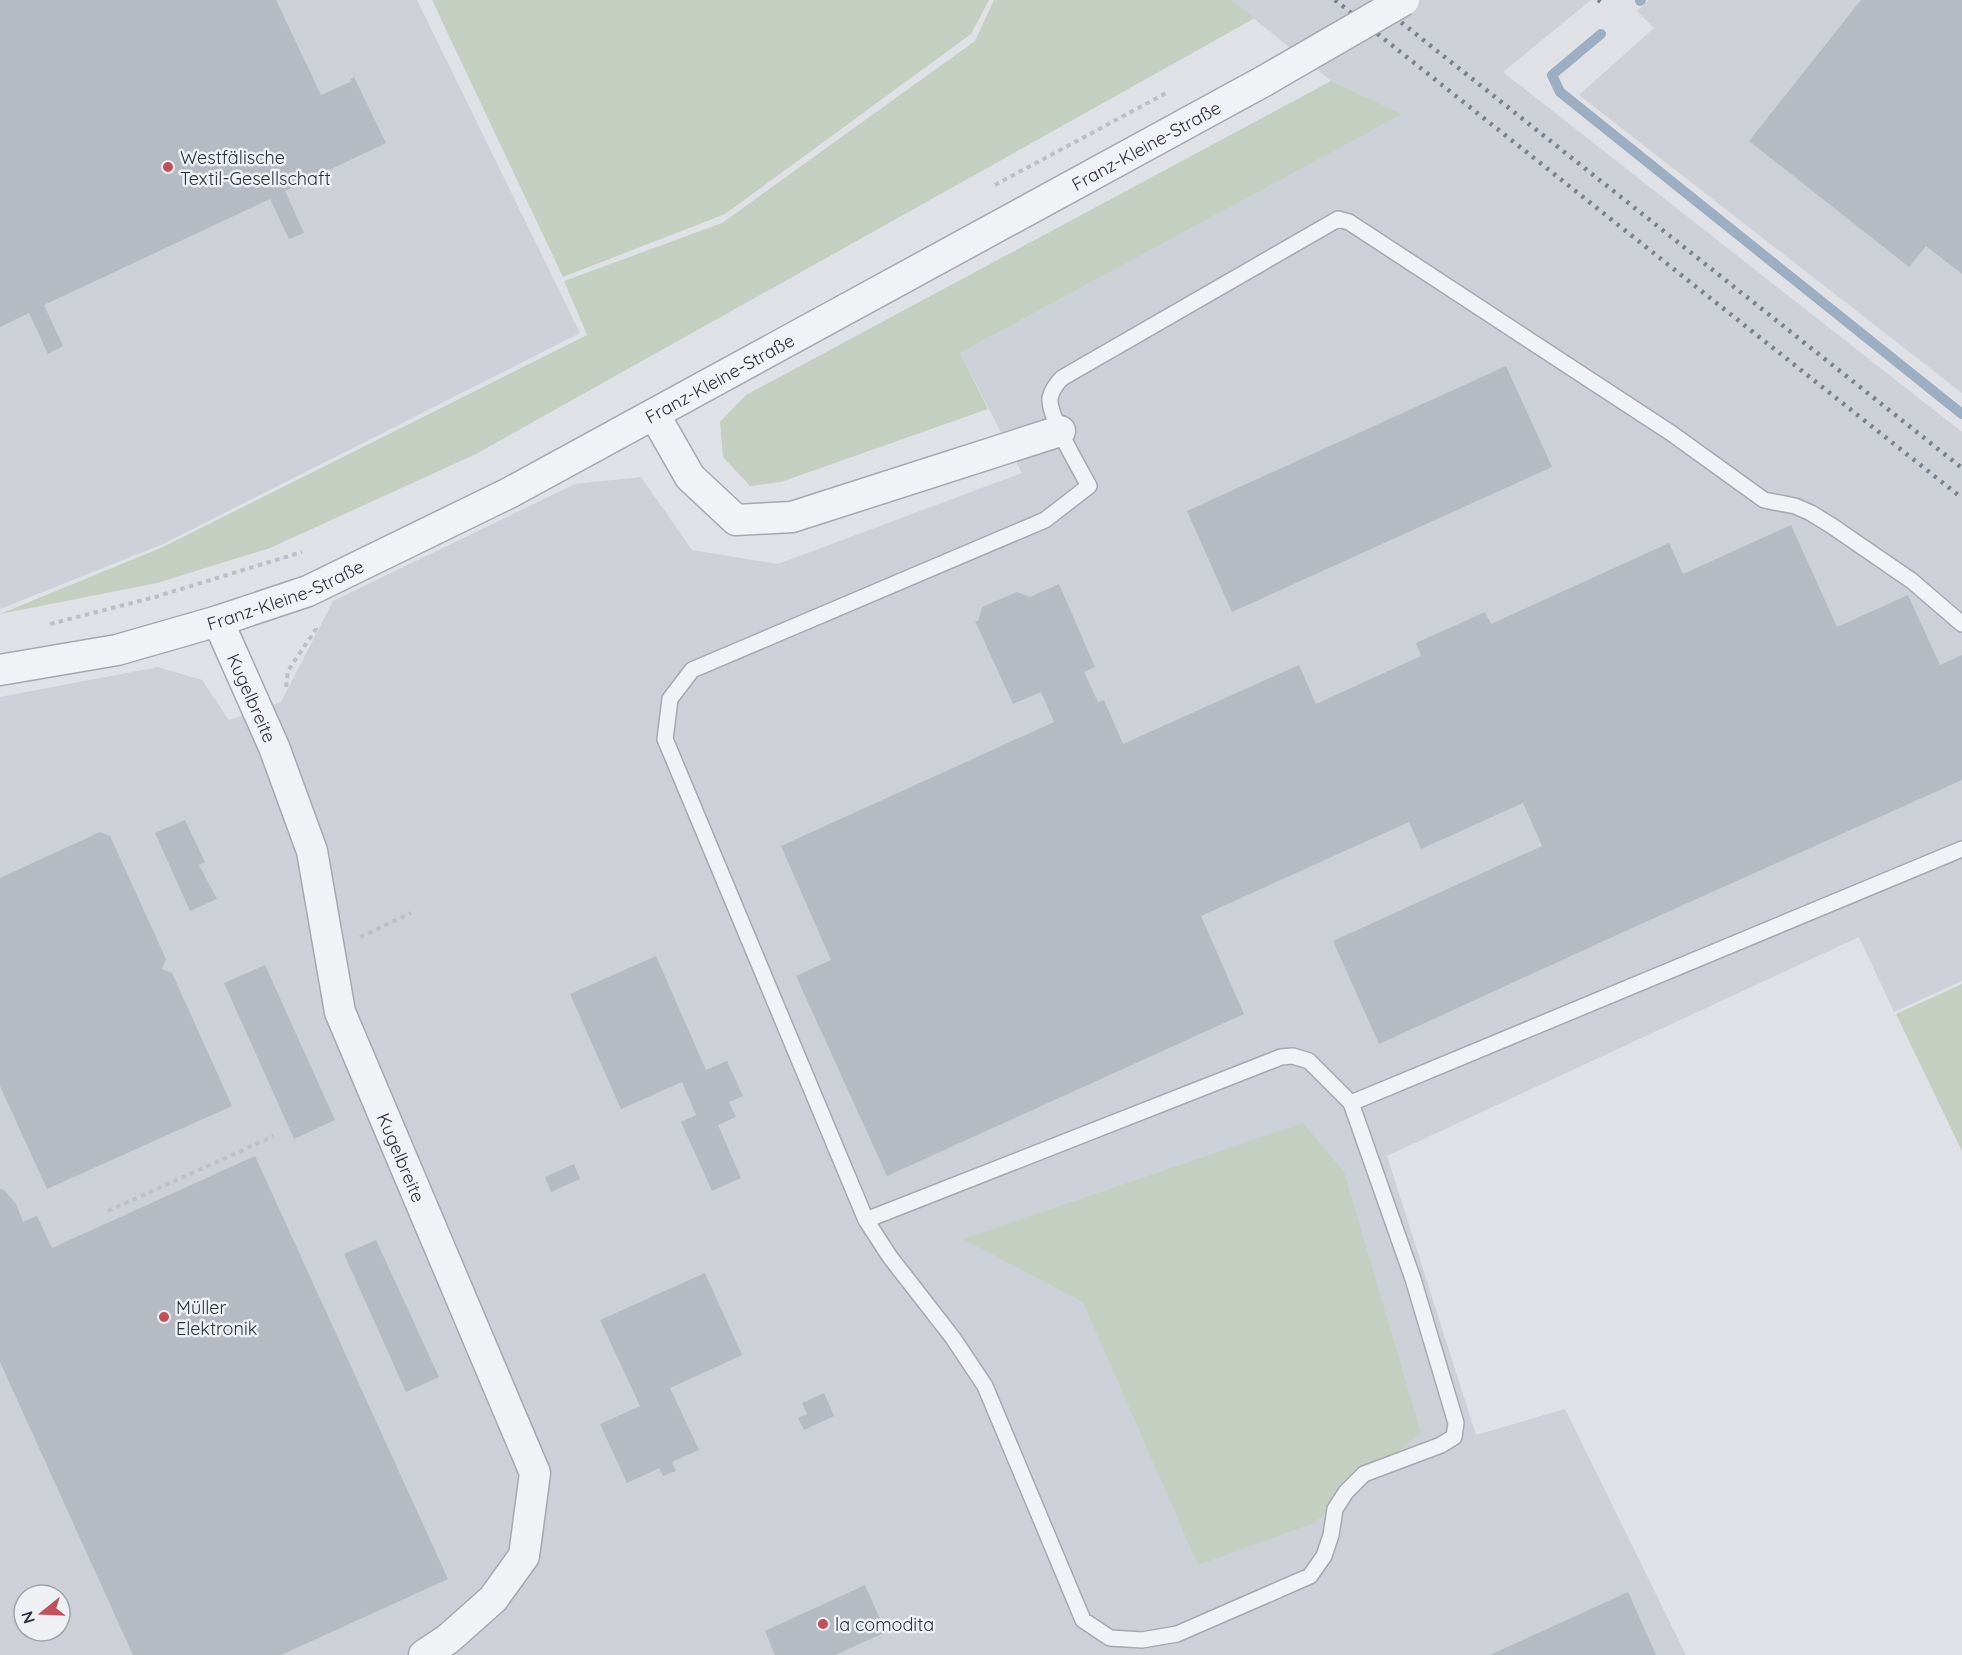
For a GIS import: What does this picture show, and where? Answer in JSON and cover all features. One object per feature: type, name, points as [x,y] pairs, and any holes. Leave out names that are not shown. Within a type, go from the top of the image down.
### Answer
[{"type":"street","name":"Franz-Kleine-Straße","points":[[0,670],[117,650],[218,621],[308,591],[509,493],[1264,81],[1404,0]]},
{"type":"street","points":[[654,414],[690,477],[736,520],[792,517],[1060,431]]},
{"type":"street","name":"Kugelbreite","points":[[218,621],[274,747],[312,851],[340,1012],[535,1473],[524,1556],[493,1599],[448,1639],[424,1655]]},
{"type":"lane","points":[[866,1220],[1281,1057],[1293,1056],[1309,1061],[1351,1103],[1413,1279],[1456,1423],[1454,1437],[1442,1446],[1364,1474],[1346,1491],[1335,1509],[1331,1535],[1324,1556],[1310,1576],[1178,1634],[1142,1640],[1110,1638],[1083,1620],[985,1386],[953,1338],[890,1257],[866,1220],[665,739],[670,699],[692,670],[1045,520],[1089,486],[1060,431],[1050,401],[1053,387],[1062,378],[1338,219],[1349,222],[1671,432],[1764,500],[1795,506],[1812,513],[1912,581],[1962,624]]},
{"type":"lane","points":[[1351,1103],[1962,849]]},
{"type":"path","points":[[44,625],[155,597],[299,554]]},
{"type":"path","points":[[330,951],[411,913]]},
{"type":"path","points":[[108,1211],[274,1136]]},
{"type":"shaded area","points":[[0,0],[417,0],[580,333],[163,544],[0,609]]},
{"type":"shaded area","points":[[1231,0],[1591,0],[1503,72],[1962,432],[1962,981],[1894,1012],[1859,937],[1387,1156],[1476,1435],[1565,1409],[1686,1655],[0,1655],[0,697],[158,667],[202,680],[229,720],[281,702],[333,601],[575,484],[641,477],[692,550],[778,564],[1022,473],[960,353],[1401,114],[1331,81]]},
{"type":"shaded area","points":[[1649,0],[1962,0],[1962,393],[1579,95],[1654,28],[1637,11]]},
{"type":"green space","points":[[432,0],[989,0],[971,34],[725,214],[563,277]]},
{"type":"green space","points":[[994,0],[1231,0],[1255,18],[476,454],[270,548],[157,583],[0,614],[163,547],[587,335],[564,281],[722,223],[975,41]]},
{"type":"green space","points":[[1331,81],[1402,114],[960,353],[988,409],[781,482],[750,486],[723,457],[720,422],[746,395]]},
{"type":"green space","points":[[1962,984],[1962,1151],[1896,1014]]},
{"type":"green space","points":[[1303,1123],[1344,1172],[1421,1433],[1314,1523],[1198,1565],[1083,1302],[963,1239]]},
{"type":"building","name":"Westfälische Textil-Gesellschaft","points":[[0,0],[276,0],[321,95],[352,81],[350,79],[354,77],[386,143],[285,191],[304,233],[289,239],[270,199],[44,305],[63,346],[48,354],[29,313],[0,327]]},
{"type":"building","points":[[1861,0],[1962,0],[1962,274],[1926,246],[1909,267],[1749,141]]},
{"type":"building","points":[[1506,366],[1552,467],[1232,612],[1187,511]]},
{"type":"building","points":[[1791,525],[1837,627],[1908,595],[1940,665],[1962,655],[1962,780],[1379,1044],[1333,941],[1542,846],[1523,803],[1421,849],[1409,822],[1201,916],[1244,1014],[887,1176],[796,976],[831,960],[781,846],[1054,722],[1041,692],[1013,704],[975,621],[978,621],[982,607],[1017,592],[1030,597],[1059,584],[1095,667],[1084,672],[1098,702],[1104,700],[1123,744],[1299,665],[1316,704],[1421,656],[1416,643],[1485,612],[1491,624],[1669,543],[1683,574]]},
{"type":"building","points":[[185,820],[205,862],[199,865],[217,899],[190,911],[155,833]]},
{"type":"building","points":[[100,832],[110,836],[166,959],[162,969],[172,973],[232,1106],[47,1189],[0,1086],[0,878]]},
{"type":"building","points":[[656,956],[706,1070],[727,1061],[743,1096],[729,1102],[736,1117],[718,1125],[741,1178],[712,1191],[681,1122],[696,1115],[682,1082],[621,1109],[570,994]]},
{"type":"building","points":[[265,965],[335,1120],[294,1139],[224,983]]},
{"type":"building","points":[[255,1156],[448,1579],[281,1655],[133,1655],[0,1362],[0,1189],[4,1190],[16,1204],[23,1222],[37,1216],[52,1248]]},
{"type":"building","points":[[574,1164],[580,1179],[551,1192],[545,1177]]},
{"type":"building","points":[[376,1240],[439,1377],[406,1392],[344,1254]]},
{"type":"building","points":[[705,1273],[742,1355],[670,1388],[699,1450],[672,1462],[676,1471],[663,1476],[659,1468],[627,1483],[600,1424],[640,1406],[600,1320]]},
{"type":"building","points":[[824,1393],[834,1416],[804,1430],[798,1418],[807,1414],[802,1403]]},
{"type":"building","points":[[865,1585],[886,1632],[835,1655],[775,1655],[765,1631]]},
{"type":"building","points":[[1628,1592],[1656,1655],[1490,1655]]},
{"type":"waterway","points":[[1601,34],[1552,75],[1560,92],[1962,414]]},
{"type":"railway","points":[[1335,0],[1962,498]]},
{"type":"railway","points":[[1373,0],[1962,468]]},
{"type":"place","name":"Westfälische Textil-Gesellschaft","points":[[168,167]]},
{"type":"place","name":"Müller Elektronik","points":[[164,1317]]},
{"type":"place","name":"la comodita","points":[[823,1624]]}]
